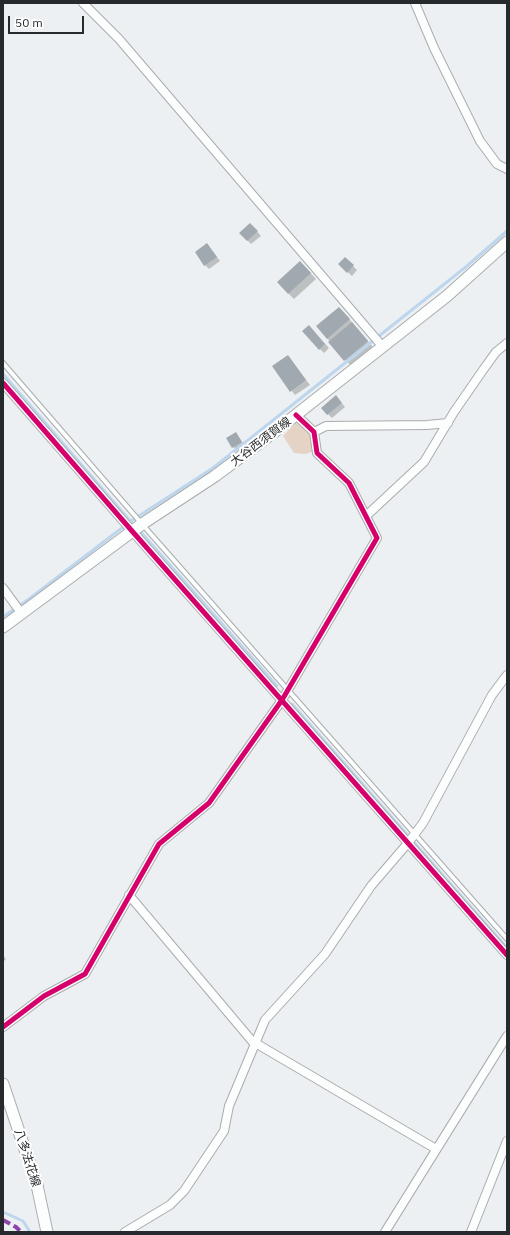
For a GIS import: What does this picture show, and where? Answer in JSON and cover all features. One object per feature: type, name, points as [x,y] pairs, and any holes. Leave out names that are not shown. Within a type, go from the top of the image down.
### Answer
[{"type":"main road","name":"大谷西須賀線","points":[[3,627],[137,528],[215,476],[296,415],[383,348],[447,296],[507,242]]},
{"type":"main road","name":"八多法花線","points":[[3,1084],[37,1185],[47,1232]]},
{"type":"street","points":[[83,3],[119,39],[383,348]]},
{"type":"street","points":[[415,3],[434,48],[480,141],[497,164],[507,169]]},
{"type":"street","points":[[366,516],[424,462],[448,423],[496,352],[507,343]]},
{"type":"street","points":[[3,382],[137,528],[282,700],[411,839],[507,955]]},
{"type":"street","points":[[3,1027],[44,996],[84,974],[159,844],[209,803],[282,700],[377,538],[349,483],[317,453],[314,432],[296,415]]},
{"type":"street","points":[[314,432],[326,426],[427,425],[448,423]]},
{"type":"street","points":[[3,588],[22,614]]},
{"type":"street","points":[[125,1232],[170,1206],[184,1191],[224,1131],[230,1106],[265,1020],[325,954],[371,886],[423,823],[492,695],[507,674]]},
{"type":"street","points":[[129,895],[255,1044],[436,1149]]},
{"type":"street","points":[[385,1232],[507,1036]]},
{"type":"street","points":[[471,1232],[507,1141]]},
{"type":"lane","points":[[3,363],[137,528],[288,690],[411,839],[507,939]]},
{"type":"shaded area","points":[[295,423],[310,429],[313,435],[315,451],[305,454],[294,453],[283,436]]},
{"type":"building","points":[[250,223],[258,231],[247,241],[239,233]]},
{"type":"building","points":[[207,243],[217,257],[204,266],[195,252]]},
{"type":"building","points":[[345,257],[354,265],[347,273],[338,264]]},
{"type":"building","points":[[300,261],[311,273],[288,294],[277,282]]},
{"type":"building","points":[[339,307],[350,319],[327,339],[316,326]]},
{"type":"building","points":[[352,322],[368,341],[344,361],[328,342]]},
{"type":"building","points":[[309,325],[325,344],[319,350],[302,331]]},
{"type":"building","points":[[288,355],[306,380],[290,392],[272,366]]},
{"type":"building","points":[[336,395],[342,403],[327,415],[321,408]]},
{"type":"building","points":[[236,432],[242,442],[232,448],[226,438]]},
{"type":"waterway","points":[[3,617],[131,521],[213,468],[467,266],[507,231]]},
{"type":"waterway","points":[[3,374],[131,522]]},
{"type":"waterway","points":[[139,530],[277,686]]},
{"type":"waterway","points":[[292,704],[507,948]]},
{"type":"waterway","points":[[3,1212],[23,1221],[30,1232]]},
{"type":"marked path","points":[[3,1220],[16,1227],[21,1232]]},
{"type":"cycle path","points":[[3,383],[507,955]]},
{"type":"cycle path","points":[[3,1027],[44,996],[85,974],[159,844],[209,803],[282,700],[377,538],[349,483],[317,453],[314,432],[296,415]]}]
